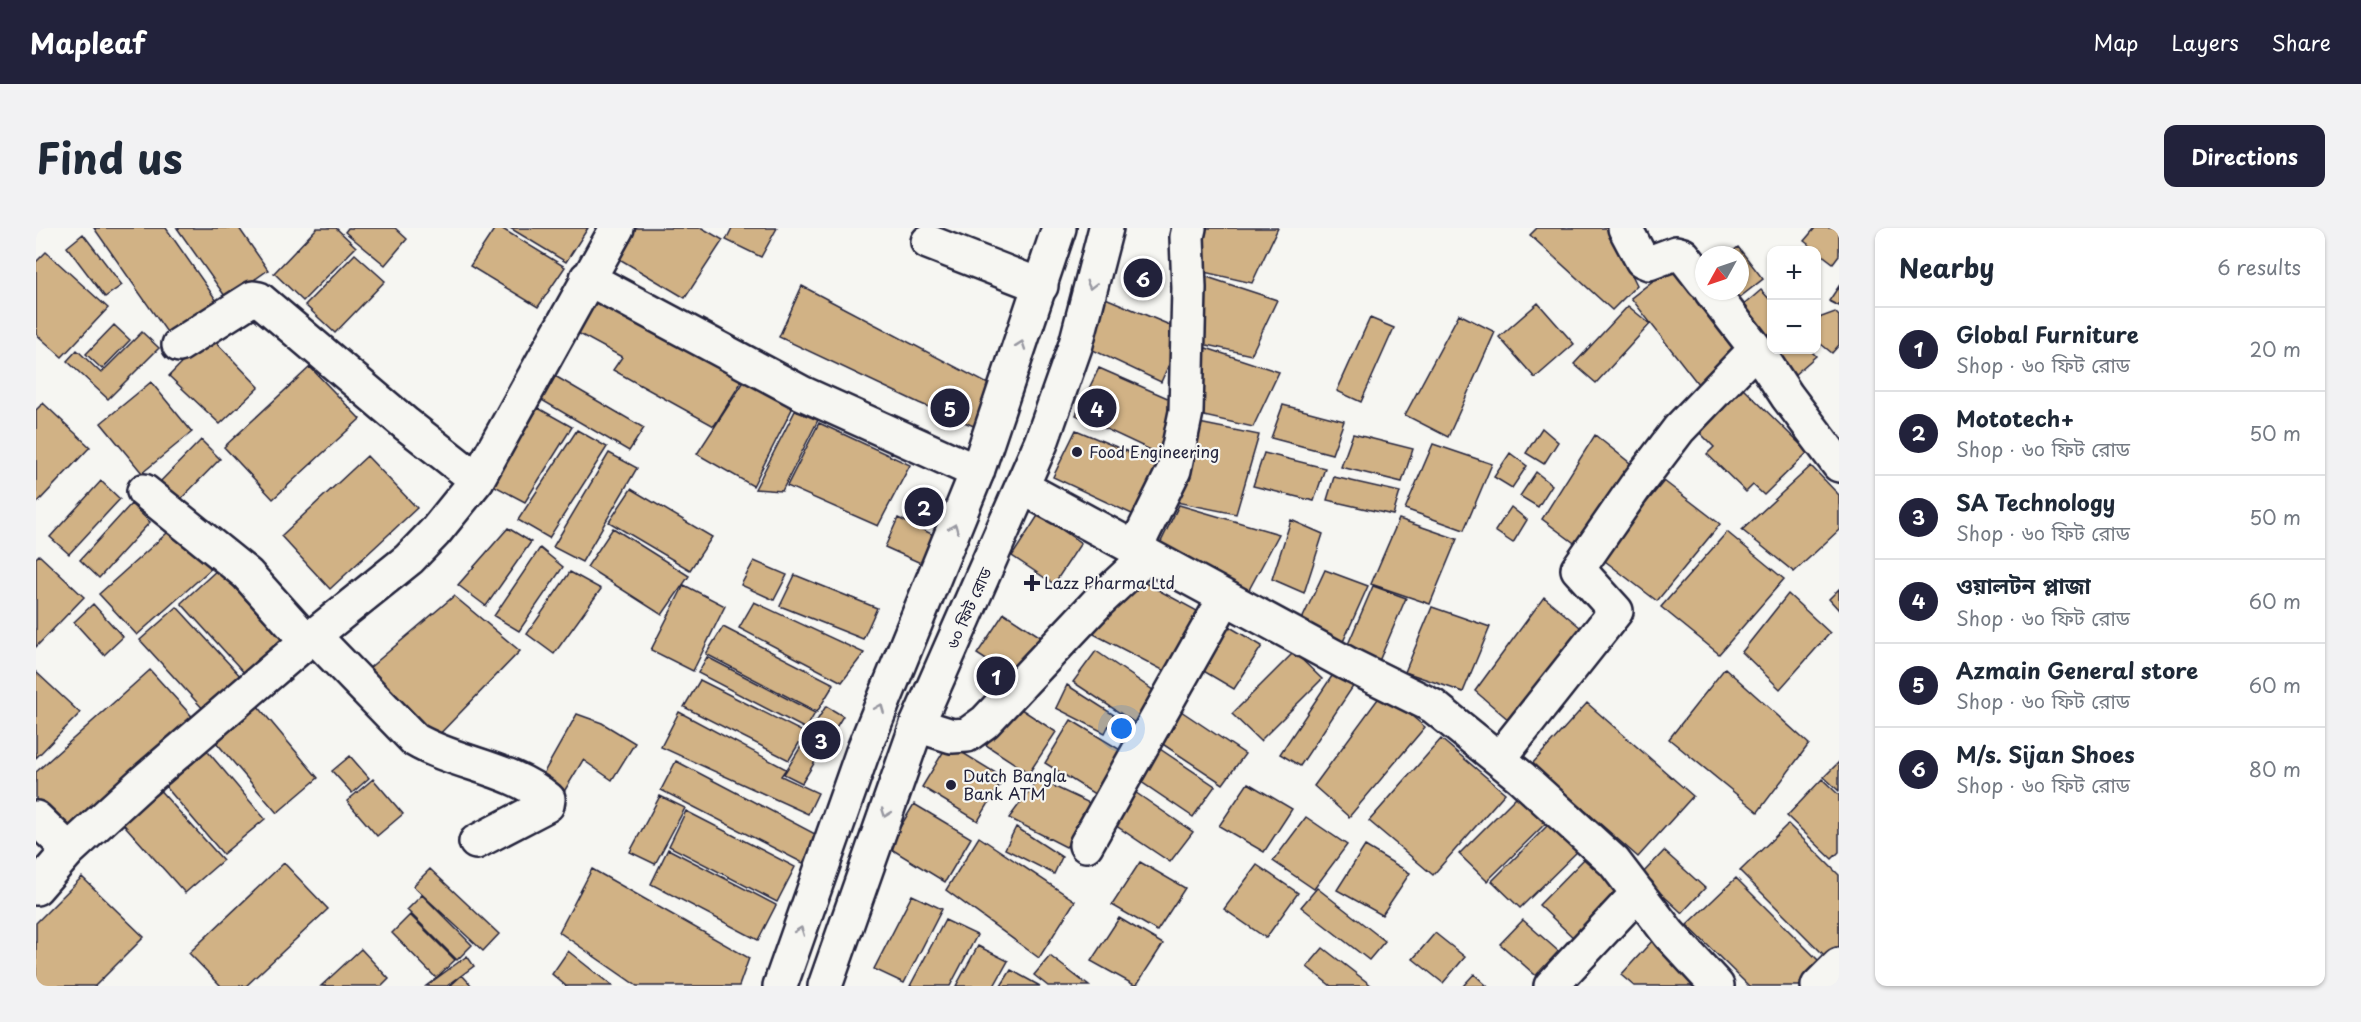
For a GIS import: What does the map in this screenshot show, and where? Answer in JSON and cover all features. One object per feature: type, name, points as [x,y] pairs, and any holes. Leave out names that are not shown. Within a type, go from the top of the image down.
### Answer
[{"type":"street","points":[[36,888],[69,850],[142,783],[310,639],[409,560],[477,480],[587,278],[617,228]]},
{"type":"street","points":[[780,986],[862,754],[977,472],[1059,228]]},
{"type":"street","name":"৬০ ফিট রোড","points":[[825,986],[917,725],[1041,443],[1076,344],[1106,228]]},
{"type":"street","points":[[917,725],[952,736],[967,735],[985,722],[1100,601],[1141,553],[1174,470],[1186,412],[1189,288],[1186,237],[1189,228]]},
{"type":"street","points":[[1625,228],[1642,260],[1649,263],[1676,253],[1683,255],[1695,270]]},
{"type":"street","points":[[928,242],[1041,286]]},
{"type":"street","points":[[587,278],[802,393],[977,472]]},
{"type":"street","points":[[179,345],[253,298],[259,299],[406,424],[477,480]]},
{"type":"street","points":[[1718,300],[1839,465]]},
{"type":"street","points":[[1499,759],[1616,611],[1578,569],[1679,429],[1756,349]]},
{"type":"street","points":[[1022,487],[1225,598],[1432,706],[1499,759],[1614,862],[1669,934],[1717,986]]},
{"type":"street","points":[[144,491],[247,574],[310,639],[415,740],[432,749],[533,786],[548,799],[547,805],[476,842]]},
{"type":"street","points":[[1086,845],[1225,598]]},
{"type":"street","points":[[862,754],[901,771]]},
{"type":"street","points":[[36,818],[69,850]]},
{"type":"street","points":[[1551,986],[1638,893]]},
{"type":"street","points":[[1818,986],[1839,965]]},
{"type":"building","points":[[94,228],[166,228],[219,304],[171,338]]},
{"type":"building","points":[[177,228],[239,228],[268,270],[227,299]]},
{"type":"building","points":[[317,228],[336,228],[356,247],[303,301],[274,273]]},
{"type":"building","points":[[348,228],[395,228],[407,239],[385,265],[345,232]]},
{"type":"building","points":[[495,228],[501,228],[565,267],[538,307],[470,266]]},
{"type":"building","points":[[510,228],[588,228],[566,262]]},
{"type":"building","points":[[636,228],[702,228],[723,240],[685,298],[616,257]]},
{"type":"building","points":[[732,228],[777,228],[761,257],[726,240]]},
{"type":"building","points":[[1199,228],[1278,228],[1252,283],[1195,270]]},
{"type":"building","points":[[1537,228],[1609,228],[1637,285],[1612,310],[1530,235]]},
{"type":"building","points":[[1815,228],[1839,228],[1839,255],[1833,263],[1821,254],[1821,246],[1811,246],[1804,241]]},
{"type":"building","points":[[83,234],[122,285],[105,297],[67,247]]},
{"type":"building","points":[[46,252],[108,308],[62,357],[36,334],[36,262]]},
{"type":"building","points":[[355,254],[385,281],[335,333],[305,305]]},
{"type":"building","points":[[1749,261],[1763,279],[1749,290]]},
{"type":"building","points":[[1677,262],[1695,285],[1695,300],[1706,300],[1743,348],[1698,384],[1631,298]]},
{"type":"building","points":[[1201,275],[1277,300],[1251,355],[1193,342]]},
{"type":"building","points":[[802,286],[990,385],[976,427],[919,403],[779,337]]},
{"type":"building","points":[[1839,286],[1839,306],[1829,301]]},
{"type":"building","points":[[1761,290],[1767,297],[1767,335],[1764,338],[1740,308]]},
{"type":"building","points":[[598,291],[747,373],[714,426],[613,370],[622,357],[574,331]]},
{"type":"building","points":[[1103,297],[1184,331],[1161,382],[1080,344]]},
{"type":"building","points":[[1538,303],[1574,344],[1535,378],[1499,337]]},
{"type":"building","points":[[1628,306],[1650,324],[1596,383],[1574,364]]},
{"type":"building","points":[[1835,312],[1839,316],[1839,345],[1832,353],[1821,344],[1821,317]]},
{"type":"building","points":[[1459,314],[1495,332],[1448,437],[1405,415]]},
{"type":"building","points":[[1370,318],[1394,328],[1361,402],[1337,391]]},
{"type":"building","points":[[114,325],[130,340],[102,369],[86,354]]},
{"type":"building","points":[[142,332],[159,348],[108,399],[67,361],[77,350],[101,373]]},
{"type":"building","points":[[209,335],[259,387],[220,424],[169,376]]},
{"type":"building","points":[[1203,347],[1279,372],[1253,427],[1195,414]]},
{"type":"building","points":[[1773,354],[1814,354],[1816,356],[1793,376]]},
{"type":"building","points":[[310,367],[360,419],[273,499],[224,447]]},
{"type":"building","points":[[1099,368],[1179,403],[1157,453],[1076,415]]},
{"type":"building","points":[[555,376],[644,428],[629,451],[540,399]]},
{"type":"building","points":[[745,380],[793,407],[753,486],[697,454]]},
{"type":"building","points":[[151,382],[192,432],[142,473],[101,423]]},
{"type":"building","points":[[1740,385],[1808,452],[1764,495],[1753,485],[1746,492],[1707,454],[1714,447],[1696,429]]},
{"type":"building","points":[[43,403],[90,447],[36,504],[36,410]]},
{"type":"building","points":[[1283,405],[1344,421],[1332,454],[1271,438]]},
{"type":"building","points":[[538,408],[572,427],[525,502],[491,484]]},
{"type":"building","points":[[795,411],[818,420],[782,491],[755,489]]},
{"type":"building","points":[[1194,422],[1259,435],[1236,514],[1171,501]]},
{"type":"building","points":[[819,423],[910,465],[878,526],[787,486]]},
{"type":"building","points":[[1542,428],[1558,442],[1544,464],[1526,453]]},
{"type":"building","points":[[577,430],[607,447],[549,538],[518,520]]},
{"type":"building","points":[[1076,430],[1157,464],[1134,515],[1053,477]]},
{"type":"building","points":[[1353,434],[1413,449],[1402,482],[1341,467]]},
{"type":"building","points":[[1595,435],[1635,467],[1577,545],[1542,519]]},
{"type":"building","points":[[201,440],[220,459],[175,505],[156,486]]},
{"type":"building","points":[[1433,444],[1492,464],[1464,530],[1405,509]]},
{"type":"building","points":[[609,453],[637,468],[582,562],[553,547]]},
{"type":"building","points":[[1264,453],[1325,468],[1314,501],[1253,486]]},
{"type":"building","points":[[1510,453],[1527,466],[1512,488],[1494,477]]},
{"type":"building","points":[[367,456],[417,508],[330,589],[281,536]]},
{"type":"building","points":[[1811,466],[1839,495],[1839,530],[1794,572],[1742,530]]},
{"type":"building","points":[[1536,472],[1552,485],[1538,507],[1520,496]]},
{"type":"building","points":[[1334,477],[1400,492],[1393,515],[1327,500]]},
{"type":"building","points":[[101,481],[120,499],[69,554],[50,537]]},
{"type":"building","points":[[1664,481],[1720,524],[1657,601],[1601,558]]},
{"type":"building","points":[[631,489],[712,537],[690,570],[609,522]]},
{"type":"building","points":[[131,504],[150,522],[99,578],[80,560]]},
{"type":"building","points":[[1179,505],[1279,534],[1244,599],[1156,552]]},
{"type":"building","points":[[1511,507],[1527,520],[1513,543],[1495,531]]},
{"type":"building","points":[[1039,514],[1081,543],[1054,584],[1012,556]]},
{"type":"building","points":[[898,518],[938,537],[925,565],[885,547]]},
{"type":"building","points":[[1399,519],[1457,539],[1430,604],[1371,584]]},
{"type":"building","points":[[1291,520],[1323,534],[1304,593],[1272,579]]},
{"type":"building","points":[[176,525],[214,566],[137,635],[99,594]]},
{"type":"building","points":[[508,528],[531,542],[486,606],[458,585]]},
{"type":"building","points":[[613,528],[689,576],[662,615],[587,567]]},
{"type":"building","points":[[1727,532],[1784,579],[1719,654],[1661,607]]},
{"type":"building","points":[[540,548],[563,567],[519,631],[494,616]]},
{"type":"building","points":[[39,555],[84,597],[36,647],[36,558]]},
{"type":"building","points":[[754,561],[787,575],[774,600],[741,585]]},
{"type":"building","points":[[218,569],[285,643],[247,676],[181,603]]},
{"type":"building","points":[[1325,570],[1368,586],[1342,644],[1298,628]]},
{"type":"building","points":[[570,572],[601,589],[554,654],[527,634]]},
{"type":"building","points":[[795,575],[877,608],[863,639],[780,606]]},
{"type":"building","points":[[1136,578],[1199,612],[1174,676],[1088,631]]},
{"type":"building","points":[[684,585],[725,606],[693,671],[651,650]]},
{"type":"building","points":[[1373,586],[1406,598],[1379,661],[1346,649]]},
{"type":"building","points":[[1839,589],[1839,610],[1829,599]]},
{"type":"building","points":[[1788,594],[1830,633],[1780,689],[1742,652]]},
{"type":"building","points":[[454,596],[520,651],[429,745],[361,675]]},
{"type":"building","points":[[1544,597],[1586,632],[1510,721],[1475,691]]},
{"type":"building","points":[[754,602],[864,653],[842,682],[739,628]]},
{"type":"building","points":[[93,604],[123,637],[104,655],[74,622]]},
{"type":"building","points":[[177,607],[243,679],[205,711],[140,640]]},
{"type":"building","points":[[1432,607],[1490,627],[1463,692],[1405,672]]},
{"type":"building","points":[[1004,613],[1047,641],[1020,682],[977,654]]},
{"type":"building","points":[[1218,620],[1262,646],[1234,689],[1190,663]]},
{"type":"building","points":[[723,627],[834,684],[817,712],[706,654]]},
{"type":"building","points":[[1096,651],[1160,695],[1138,725],[1073,682]]},
{"type":"building","points":[[1294,652],[1322,679],[1260,741],[1232,714]]},
{"type":"building","points":[[707,657],[815,713],[806,729],[698,673]]},
{"type":"building","points":[[1725,668],[1809,744],[1758,812],[1669,739]]},
{"type":"building","points":[[150,670],[198,723],[69,839],[36,803],[36,772]]},
{"type":"building","points":[[1336,670],[1356,682],[1300,766],[1280,754]]},
{"type":"building","points":[[36,672],[80,713],[36,758]]},
{"type":"building","points":[[700,680],[805,733],[789,760],[684,707]]},
{"type":"building","points":[[1067,685],[1114,715],[1105,733],[1056,708]]},
{"type":"building","points":[[1383,692],[1425,727],[1349,817],[1314,786]]},
{"type":"building","points":[[1012,703],[1056,732],[1029,773],[986,745]]},
{"type":"building","points":[[1587,703],[1693,796],[1638,857],[1532,764]]},
{"type":"building","points":[[257,705],[318,778],[277,813],[215,741]]},
{"type":"building","points":[[826,706],[843,716],[802,783],[784,774]]},
{"type":"building","points":[[1181,711],[1245,754],[1223,784],[1158,741]]},
{"type":"building","points":[[679,712],[786,769],[781,776],[818,793],[808,814],[661,747]]},
{"type":"building","points":[[577,714],[602,723],[635,743],[612,780],[583,760],[562,795],[538,783]]},
{"type":"building","points":[[1071,720],[1127,754],[1101,798],[1045,763]]},
{"type":"building","points":[[1441,739],[1505,793],[1433,875],[1369,821]]},
{"type":"building","points":[[1151,743],[1215,786],[1193,817],[1128,773]]},
{"type":"building","points":[[948,744],[1004,778],[978,821],[922,787]]},
{"type":"building","points":[[203,746],[265,819],[223,854],[161,781]]},
{"type":"building","points":[[350,756],[369,778],[352,793],[332,771]]},
{"type":"building","points":[[676,761],[817,835],[803,863],[661,790]]},
{"type":"building","points":[[1839,762],[1839,791],[1824,777]]},
{"type":"building","points":[[373,779],[403,814],[377,836],[347,801]]},
{"type":"building","points":[[1038,779],[1098,807],[1066,847],[1009,818]]},
{"type":"building","points":[[1822,779],[1839,795],[1839,852],[1832,859],[1787,816]]},
{"type":"building","points":[[1248,783],[1292,809],[1264,852],[1219,826]]},
{"type":"building","points":[[155,785],[223,860],[185,893],[118,818]]},
{"type":"building","points":[[1129,788],[1193,832],[1170,862],[1106,819]]},
{"type":"building","points":[[1521,792],[1549,820],[1487,881],[1459,854]]},
{"type":"building","points":[[660,796],[685,808],[655,864],[630,852]]},
{"type":"building","points":[[914,804],[971,838],[945,882],[888,847]]},
{"type":"building","points":[[686,811],[795,867],[777,902],[669,846]]},
{"type":"building","points":[[1306,817],[1347,845],[1314,889],[1273,861]]},
{"type":"building","points":[[1554,819],[1582,847],[1520,908],[1492,881]]},
{"type":"building","points":[[1788,824],[1839,875],[1839,956],[1832,963],[1740,871]]},
{"type":"building","points":[[1016,827],[1062,857],[1054,874],[1005,849]]},
{"type":"building","points":[[979,837],[1075,901],[1039,958],[946,890]]},
{"type":"building","points":[[1365,846],[1410,873],[1382,915],[1337,890]]},
{"type":"building","points":[[668,849],[776,905],[758,940],[651,884]]},
{"type":"building","points":[[1664,851],[1705,888],[1682,913],[1641,875]]},
{"type":"building","points":[[1589,854],[1628,890],[1578,942],[1539,905]]},
{"type":"building","points":[[1140,862],[1185,888],[1157,931],[1112,905]]},
{"type":"building","points":[[284,863],[328,909],[246,986],[221,986],[189,953]]},
{"type":"building","points":[[1257,865],[1298,893],[1266,938],[1224,909]]},
{"type":"building","points":[[430,869],[499,934],[483,951],[413,886]]},
{"type":"building","points":[[592,869],[749,958],[739,986],[637,986],[559,932]]},
{"type":"building","points":[[82,877],[144,937],[95,986],[36,986],[36,923]]},
{"type":"building","points":[[1736,878],[1828,970],[1811,986],[1749,986],[1687,925]]},
{"type":"building","points":[[1317,888],[1385,941],[1369,960],[1301,907]]},
{"type":"building","points":[[422,895],[472,945],[457,960],[407,910]]},
{"type":"building","points":[[912,895],[942,909],[904,983],[874,969]]},
{"type":"building","points":[[410,915],[455,960],[436,978],[392,933]]},
{"type":"building","points":[[1119,918],[1163,944],[1136,986],[1091,961]]},
{"type":"building","points":[[945,920],[977,935],[950,986],[910,986]]},
{"type":"building","points":[[1523,920],[1565,957],[1542,981],[1500,944]]},
{"type":"building","points":[[1435,933],[1465,957],[1443,983],[1413,959]]},
{"type":"building","points":[[1653,940],[1707,986],[1634,986],[1621,975]]},
{"type":"building","points":[[978,946],[1008,961],[994,986],[956,986]]},
{"type":"building","points":[[1323,948],[1372,986],[1331,986],[1307,967]]},
{"type":"building","points":[[361,949],[389,979],[382,986],[321,986]]},
{"type":"building","points":[[568,951],[612,986],[566,986],[552,974]]},
{"type":"building","points":[[467,956],[474,966],[447,986],[426,986]]},
{"type":"building","points":[[1050,956],[1089,986],[1048,986],[1034,975]]},
{"type":"building","points":[[1011,970],[1040,986],[1001,986]]},
{"type":"building","points":[[1474,974],[1487,986],[1463,986]]},
{"type":"building","points":[[462,975],[472,986],[450,986]]},
{"type":"place","name":"M/s. Sijan Shoes","points":[[1143,278]]},
{"type":"place","name":"Azmain General store","points":[[950,408]]},
{"type":"place","name":"ওয়ালটন প্লাজা","points":[[1097,408]]},
{"type":"place","name":"Food Engineering","points":[[1077,452]]},
{"type":"place","name":"Mototech+","points":[[924,507]]},
{"type":"place","name":"Lazz Pharma Ltd","points":[[1032,583]]},
{"type":"place","name":"Global Furniture","points":[[996,676]]},
{"type":"place","name":"SA Technology","points":[[821,740]]},
{"type":"place","name":"Dutch Bangla Bank ATM","points":[[951,785]]}]
